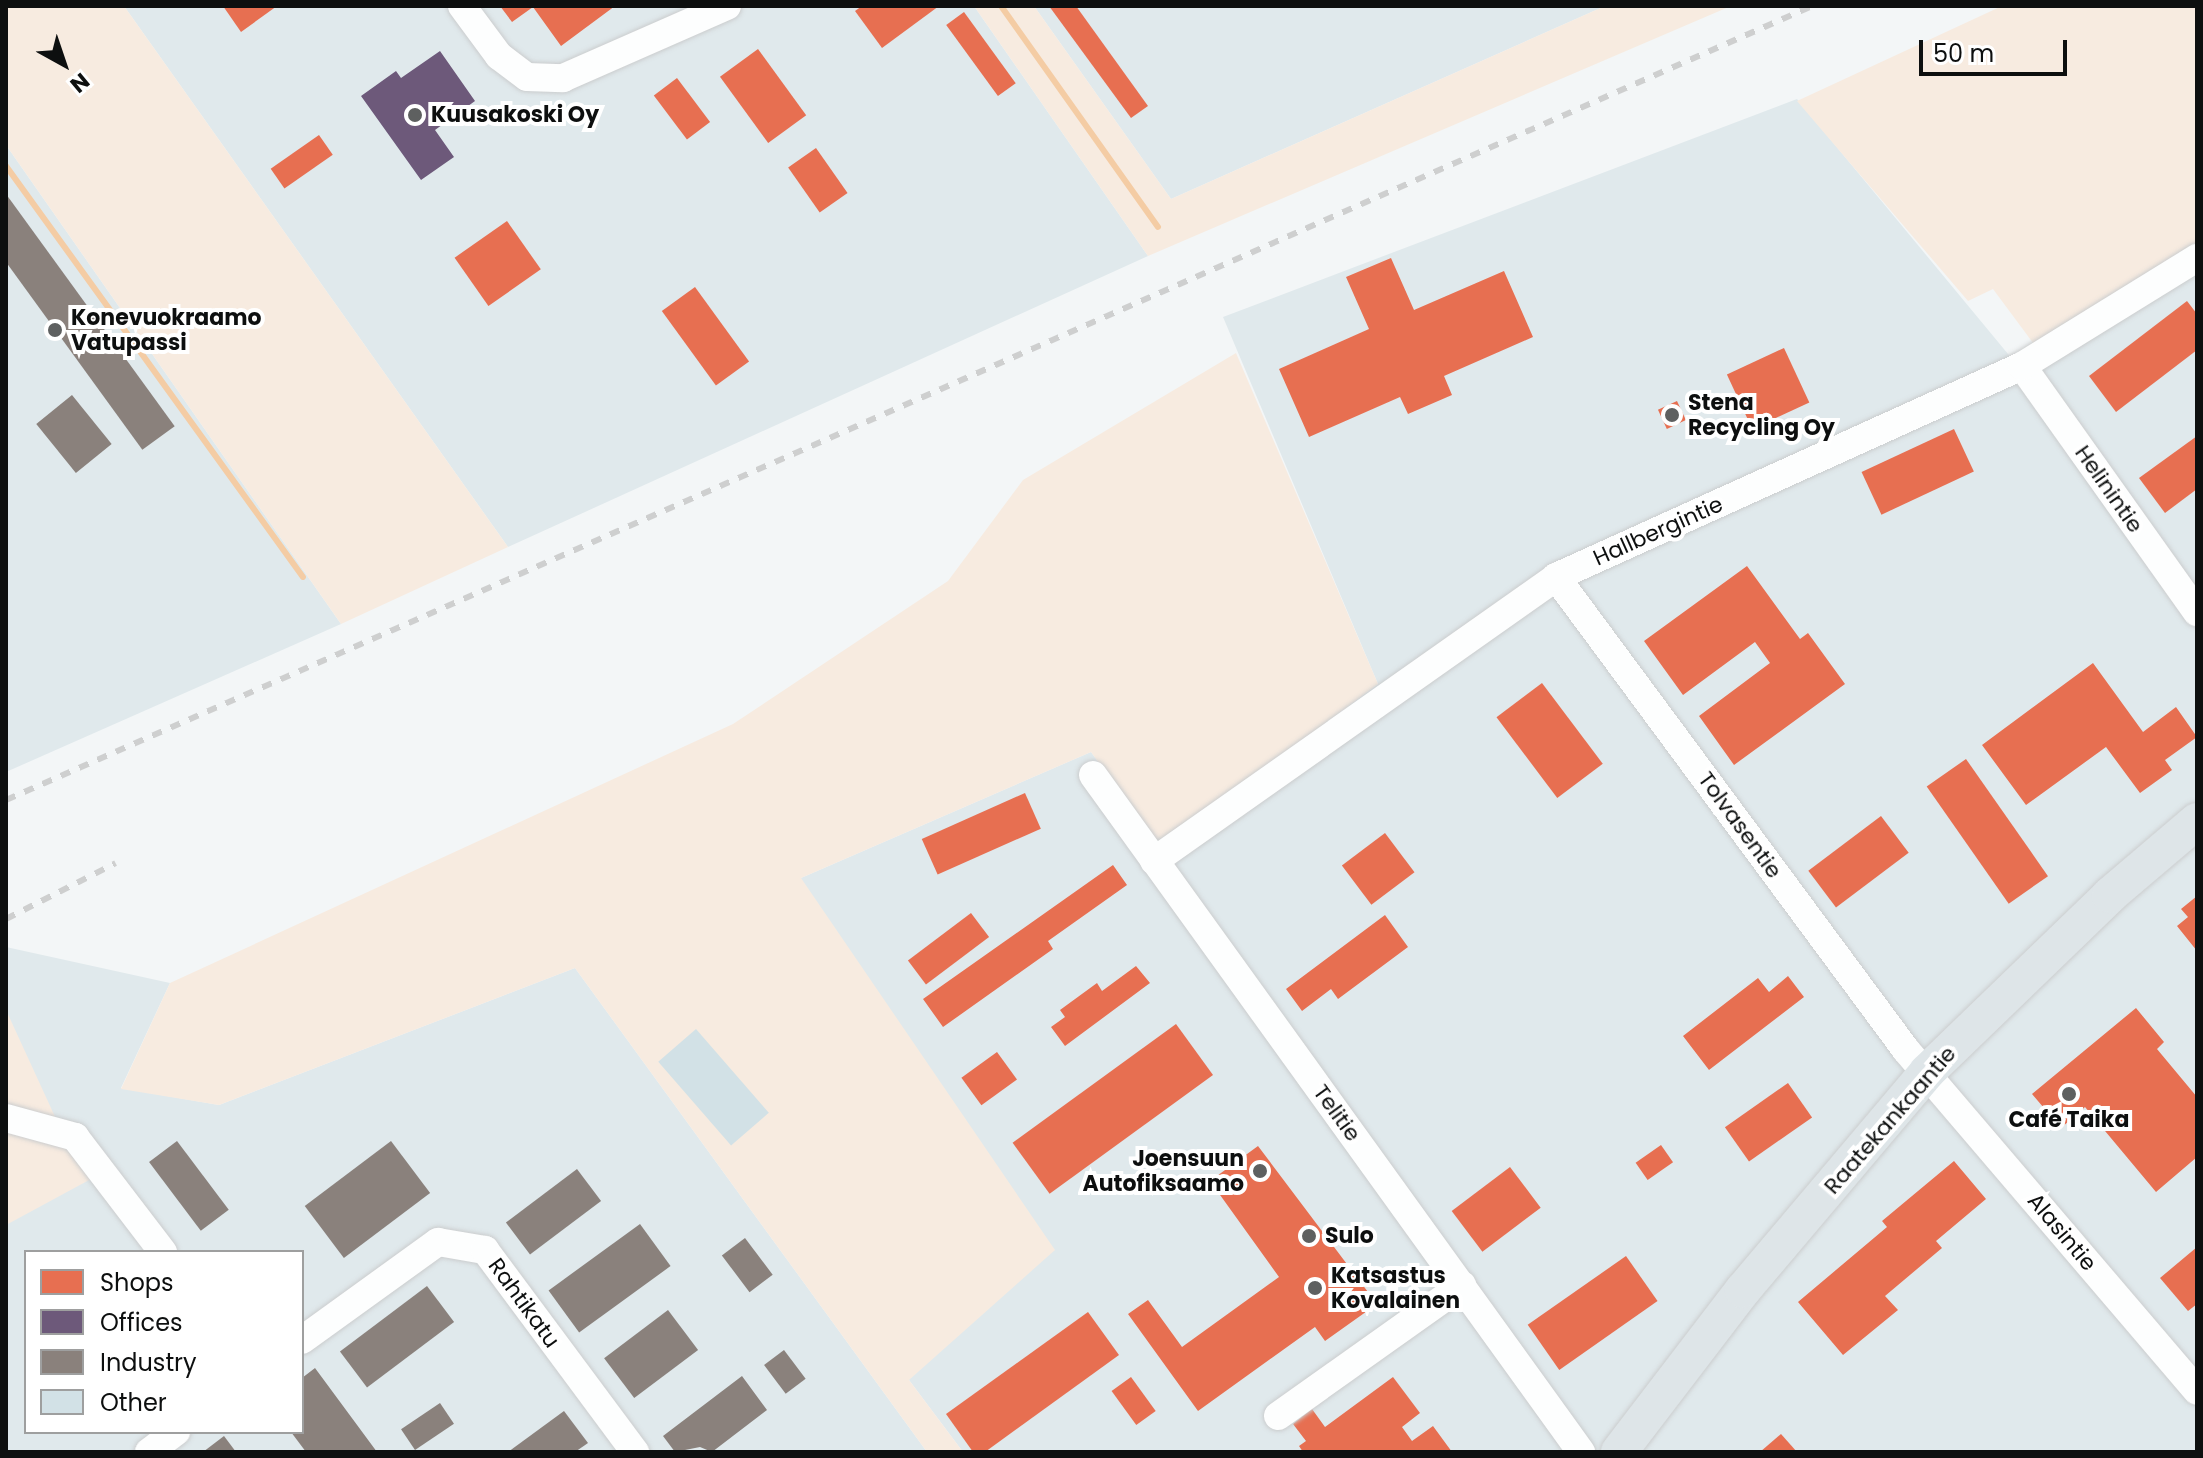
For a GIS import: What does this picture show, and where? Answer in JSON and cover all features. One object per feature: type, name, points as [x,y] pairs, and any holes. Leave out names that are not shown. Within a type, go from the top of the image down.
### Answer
[{"type":"main road","name":"Raatekankaantie","points":[[1619,1452],[1743,1290],[1927,1072],[2110,895],[2197,821]]},
{"type":"street","points":[[462,6],[499,56],[527,77],[563,78],[727,6]]},
{"type":"street","name":"Hallbergintie","points":[[1154,861],[1556,577],[2022,366],[2197,258]]},
{"type":"street","name":"Helinintie","points":[[2022,366],[2197,612]]},
{"type":"street","name":"Tolvasentie","points":[[1556,577],[1927,1072]]},
{"type":"street","name":"Telitie","points":[[1093,775],[1581,1452]]},
{"type":"street","name":"Alasintie","points":[[1927,1072],[2197,1391]]},
{"type":"street","points":[[6,1118],[75,1137],[161,1250]]},
{"type":"street","name":"Rahtikatu","points":[[304,1339],[438,1242],[485,1250],[635,1452]]},
{"type":"street","points":[[1278,1416],[1462,1285]]},
{"type":"street","points":[[149,1452],[173,1434]]},
{"type":"shaded area","points":[[6,6],[124,6],[508,547],[341,624],[6,145]]},
{"type":"shaded area","points":[[124,6],[974,6],[1148,256],[508,547]]},
{"type":"shaded area","points":[[974,6],[1034,6],[1171,199],[1605,6],[1731,6],[1148,256]]},
{"type":"shaded area","points":[[1034,6],[1605,6],[1171,199]]},
{"type":"shaded area","points":[[2002,6],[2197,6],[2197,250],[2036,347],[1993,289],[1968,301],[1797,101]]},
{"type":"shaded area","points":[[1797,99],[2013,360],[2197,250],[2197,1452],[963,1452],[909,1380],[801,878],[1091,752],[1160,846],[1378,684],[1223,317]]},
{"type":"shaded area","points":[[6,145],[341,624],[6,772]]},
{"type":"shaded area","points":[[1236,353],[1378,684],[1160,847],[1091,752],[801,878],[1055,1250],[909,1380],[963,1452],[927,1452],[575,968],[219,1105],[121,1089],[170,983],[733,724],[948,581],[1023,480]]},
{"type":"shaded area","points":[[6,947],[170,983],[121,1088],[219,1105],[575,968],[927,1452],[6,1452]]},
{"type":"shaded area","points":[[6,1010],[57,1121],[91,1179],[6,1225]]},
{"type":"building: Shops","points":[[223,6],[277,6],[241,32]]},
{"type":"building: Shops","points":[[500,6],[615,6],[561,46],[533,7],[512,22]]},
{"type":"building: Shops","points":[[862,6],[939,6],[882,48],[855,11]]},
{"type":"building: Shops","points":[[1049,6],[1076,6],[1148,106],[1131,118]]},
{"type":"building: Shops","points":[[964,12],[1016,83],[998,96],[946,25]]},
{"type":"building: Shops","points":[[758,49],[806,115],[768,143],[720,77]]},
{"type":"building: Shops","points":[[677,78],[710,122],[687,139],[654,95]]},
{"type":"building: Shops","points":[[319,135],[333,155],[284,189],[271,169]]},
{"type":"building: Shops","points":[[816,148],[848,193],[820,213],[788,168]]},
{"type":"building: Shops","points":[[507,221],[541,269],[488,306],[455,258]]},
{"type":"building: Shops","points":[[1391,258],[1414,310],[1504,271],[1533,337],[1444,376],[1452,395],[1408,414],[1400,397],[1309,437],[1279,369],[1369,329],[1346,277]]},
{"type":"building: Shops","points":[[695,287],[749,361],[716,386],[662,311]]},
{"type":"building: Shops","points":[[2187,301],[2197,314],[2197,350],[2116,412],[2089,376]]},
{"type":"building: Shops","points":[[1784,348],[1809,402],[1752,429],[1727,375]]},
{"type":"building: Shops","name":"Stena Recycling Oy","points":[[1677,401],[1686,420],[1667,429],[1658,410]]},
{"type":"building: Shops","points":[[1954,429],[1974,472],[1881,515],[1862,472]]},
{"type":"building: Shops","points":[[2197,436],[2197,489],[2165,513],[2139,478]]},
{"type":"building: Shops","points":[[1747,566],[1800,639],[1808,633],[1845,684],[1734,765],[1699,716],[1770,663],[1755,642],[1683,695],[1644,641]]},
{"type":"building: Shops","points":[[2093,663],[2143,732],[2176,707],[2197,737],[2165,760],[2172,770],[2140,793],[2106,747],[2026,805],[1982,745]]},
{"type":"building: Shops","points":[[1542,683],[1603,764],[1557,798],[1496,717]]},
{"type":"building: Shops","points":[[1966,759],[2048,876],[2009,904],[1927,787]]},
{"type":"building: Shops","points":[[1025,793],[1041,829],[938,875],[922,839]]},
{"type":"building: Shops","points":[[1881,816],[1909,853],[1836,908],[1808,871]]},
{"type":"building: Shops","points":[[1385,833],[1414,872],[1371,905],[1342,865]]},
{"type":"building: Shops","points":[[1113,865],[1127,885],[1048,941],[1053,949],[943,1027],[923,999]]},
{"type":"building: Shops","points":[[2197,896],[2197,951],[2177,926],[2188,917],[2181,909]]},
{"type":"building: Shops","points":[[971,913],[989,937],[926,985],[908,961]]},
{"type":"building: Shops","points":[[1385,915],[1408,947],[1338,999],[1331,989],[1302,1011],[1286,989]]},
{"type":"building: Shops","points":[[1136,966],[1150,983],[1065,1046],[1051,1027],[1065,1017],[1060,1010],[1097,983],[1102,991]]},
{"type":"building: Shops","points":[[1788,976],[1804,997],[1709,1070],[1683,1036],[1758,978],[1769,992]]},
{"type":"building: Shops","points":[[2136,1008],[2164,1042],[2157,1049],[2197,1097],[2197,1157],[2156,1192],[2085,1107],[2061,1128],[2032,1094]]},
{"type":"building: Shops","points":[[1176,1024],[1213,1075],[1050,1194],[1013,1143]]},
{"type":"building: Shops","points":[[997,1052],[1017,1080],[981,1105],[961,1078]]},
{"type":"building: Shops","points":[[1788,1083],[1812,1117],[1749,1162],[1725,1127]]},
{"type":"building: Shops","points":[[1661,1145],[1673,1162],[1648,1180],[1636,1163]]},
{"type":"building: Shops","name":"Katsastus Kovalainen","points":[[1258,1146],[1377,1304],[1325,1341],[1315,1327],[1198,1411],[1128,1314],[1148,1300],[1182,1347],[1279,1277],[1210,1181]]},
{"type":"building: Shops","points":[[1954,1161],[1986,1199],[1936,1241],[1942,1248],[1885,1296],[1898,1310],[1843,1355],[1798,1302],[1887,1227],[1882,1221]]},
{"type":"building: Shops","points":[[1510,1167],[1541,1208],[1482,1252],[1452,1211]]},
{"type":"building: Shops","points":[[2197,1247],[2197,1304],[2188,1311],[2160,1278]]},
{"type":"building: Shops","points":[[1626,1256],[1658,1301],[1559,1370],[1528,1325]]},
{"type":"building: Shops","points":[[1088,1312],[1119,1355],[985,1452],[973,1452],[946,1414]]},
{"type":"building: Shops","points":[[1131,1377],[1156,1411],[1136,1425],[1112,1391]]},
{"type":"building: Shops","points":[[1393,1377],[1420,1413],[1402,1427],[1412,1441],[1433,1426],[1452,1452],[1303,1452],[1299,1446],[1306,1441],[1293,1424],[1312,1409],[1325,1427]]},
{"type":"building: Shops","points":[[1781,1434],[1797,1452],[1760,1452]]},
{"type":"building: Offices","name":"Kuusakoski Oy","points":[[440,51],[475,101],[435,130],[454,157],[421,180],[361,96],[396,71],[401,78]]},
{"type":"building: Industry","points":[[6,194],[175,426],[142,450],[6,262]]},
{"type":"building: Industry","points":[[72,395],[112,444],[76,473],[36,424]]},
{"type":"building: Industry","points":[[177,1141],[229,1210],[201,1231],[149,1162]]},
{"type":"building: Industry","points":[[391,1141],[430,1193],[344,1258],[305,1206]]},
{"type":"building: Industry","points":[[577,1169],[601,1201],[530,1255],[506,1223]]},
{"type":"building: Industry","points":[[640,1224],[671,1266],[579,1332],[549,1290]]},
{"type":"building: Industry","points":[[745,1238],[773,1275],[750,1292],[722,1255]]},
{"type":"building: Industry","points":[[427,1286],[454,1322],[367,1388],[340,1352]]},
{"type":"building: Industry","points":[[668,1310],[698,1350],[634,1398],[604,1358]]},
{"type":"building: Industry","points":[[784,1350],[806,1379],[786,1394],[764,1365]]},
{"type":"building: Industry","points":[[315,1368],[377,1452],[306,1452],[292,1434],[304,1434],[304,1376]]},
{"type":"building: Industry","points":[[742,1376],[767,1410],[712,1452],[700,1447],[675,1452],[663,1436]]},
{"type":"building: Industry","points":[[440,1403],[454,1424],[415,1450],[401,1429]]},
{"type":"building: Industry","points":[[564,1411],[588,1443],[575,1452],[508,1452]]},
{"type":"building: Industry","points":[[224,1436],[236,1452],[203,1452]]},
{"type":"building: Other","points":[[696,1029],[769,1113],[731,1146],[658,1062]]},
{"type":"waterway","points":[[1001,6],[1158,227]]},
{"type":"waterway","points":[[6,166],[303,577]]},
{"type":"railway","points":[[6,800],[1812,6]]},
{"type":"railway","points":[[6,919],[116,863]]},
{"type":"place","name":"Kuusakoski Oy","points":[[415,115]]},
{"type":"place","name":"Konevuokraamo Vatupassi","points":[[55,330]]},
{"type":"place","name":"Stena Recycling Oy","points":[[1672,415]]},
{"type":"place","name":"Café Taika","points":[[2069,1094]]},
{"type":"place","name":"Joensuun Autofiksaamo","points":[[1260,1171]]},
{"type":"place","name":"Sulo","points":[[1309,1236]]},
{"type":"place","name":"Katsastus Kovalainen","points":[[1315,1288]]}]
